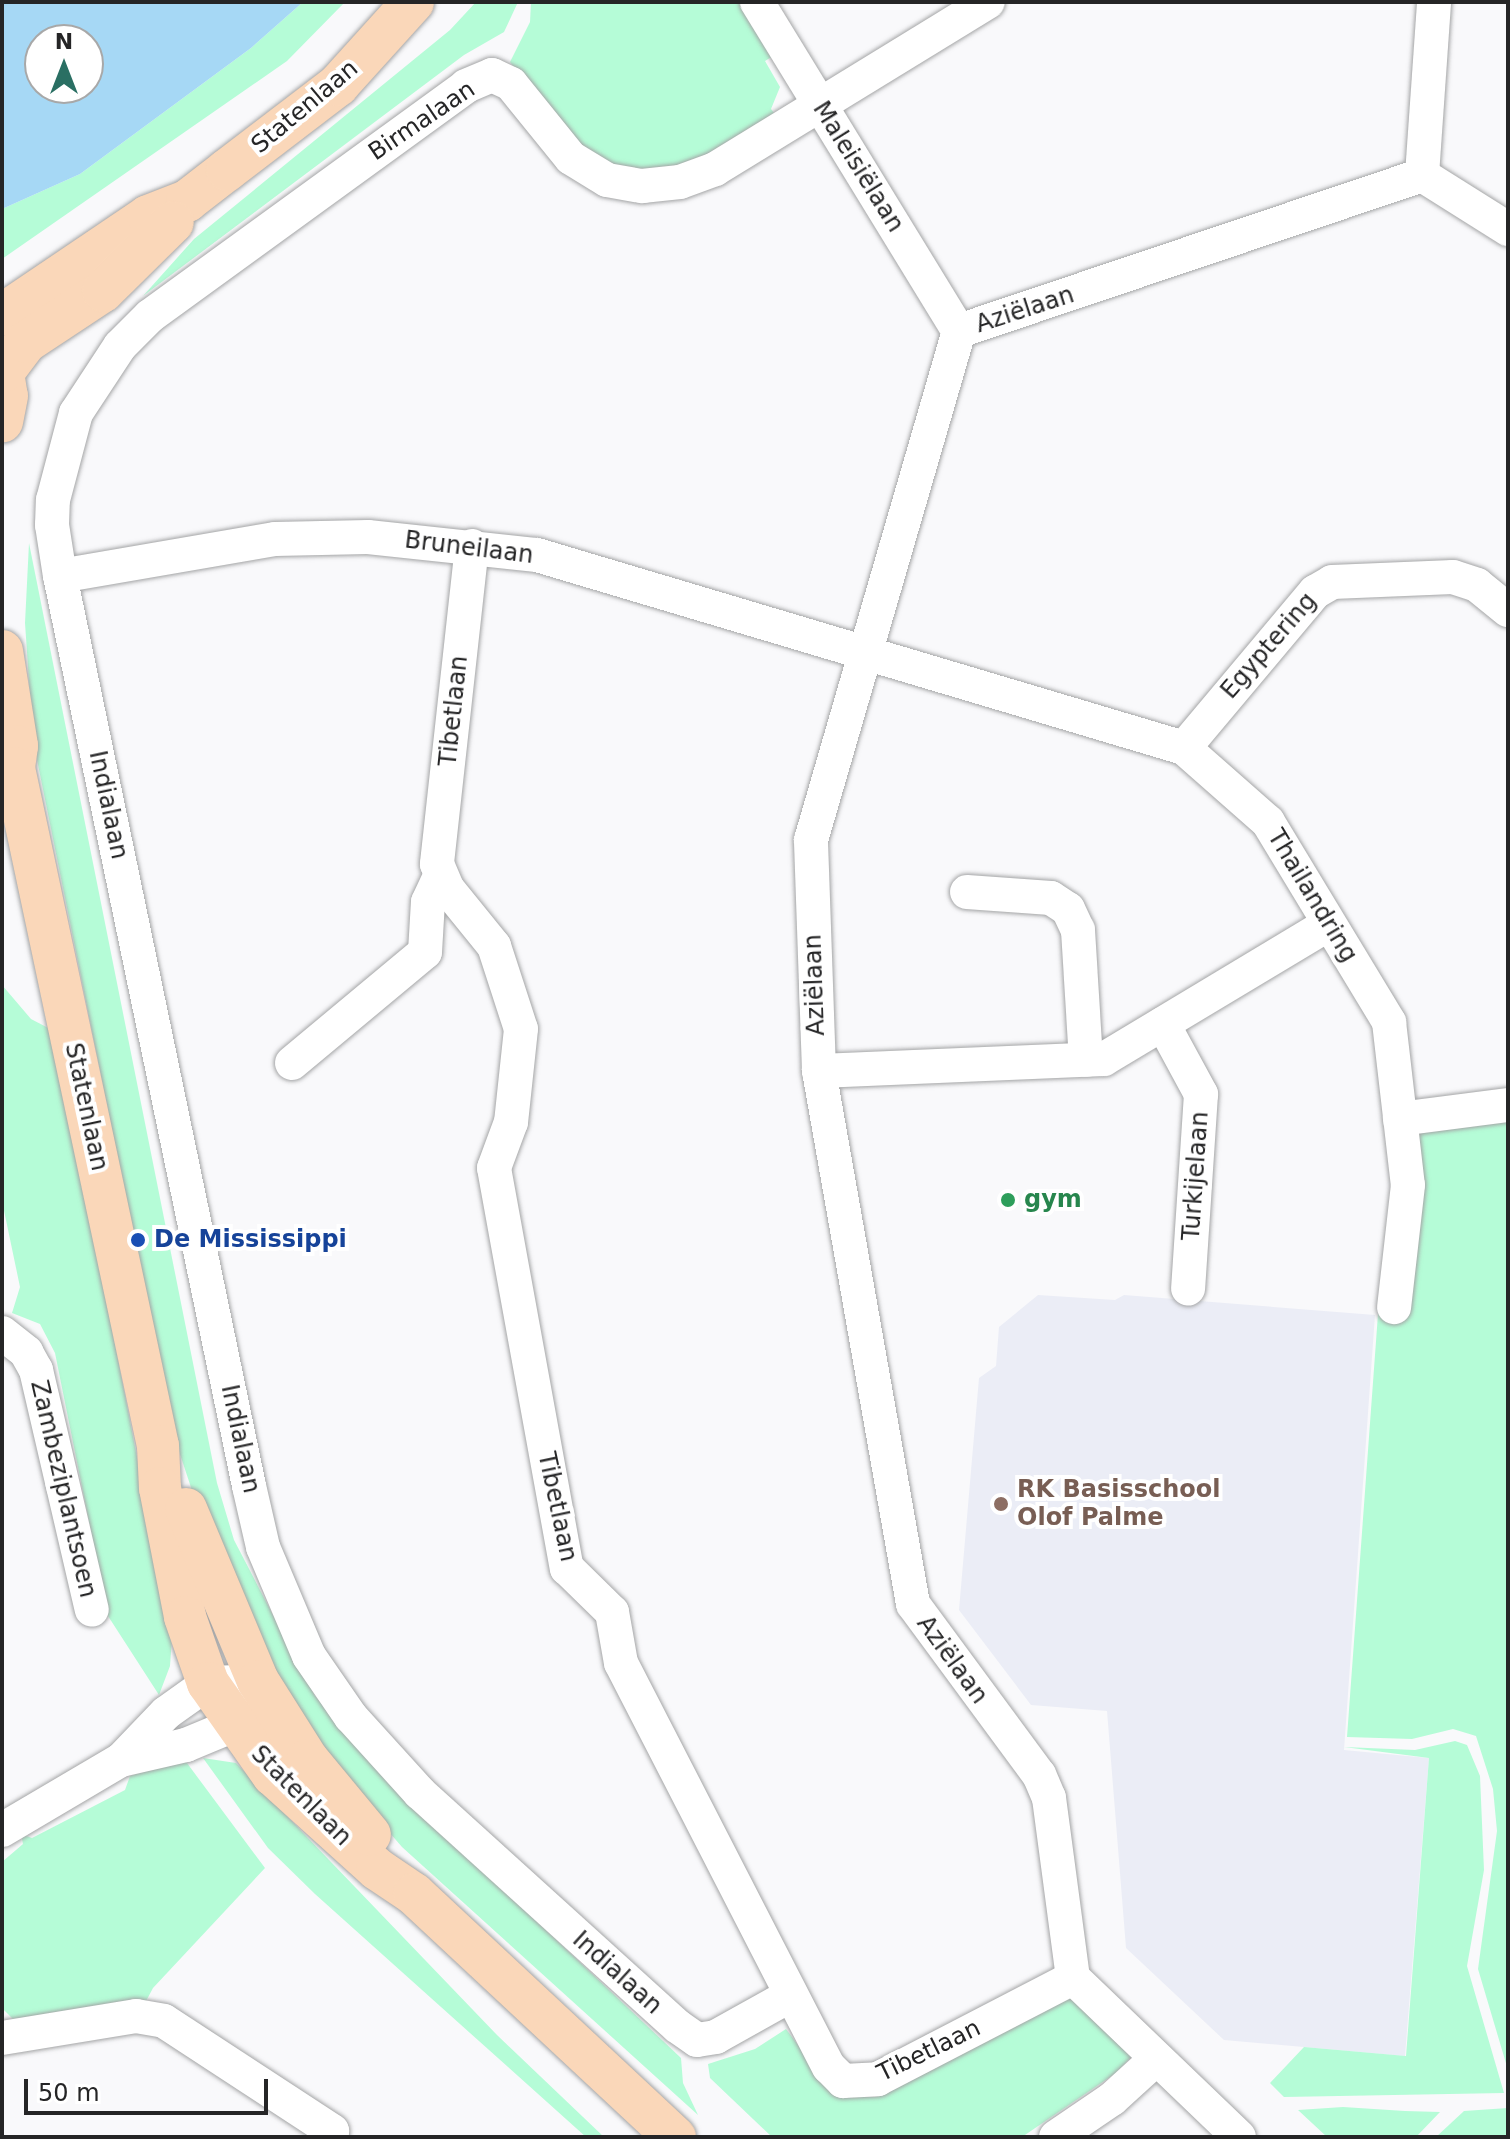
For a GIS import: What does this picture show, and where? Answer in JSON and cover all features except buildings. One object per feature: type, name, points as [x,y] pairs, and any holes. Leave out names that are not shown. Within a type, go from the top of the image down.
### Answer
[{"type":"main road","name":"Statenlaan","points":[[2,315],[148,216],[187,201],[338,85],[413,2]]},
{"type":"main road","name":"Statenlaan","points":[[3,368],[26,342],[103,291],[172,224],[187,201]]},
{"type":"main road","points":[[2,422],[3,368]]},
{"type":"main road","name":"Statenlaan","points":[[2,651],[17,746],[8,757],[158,1446],[160,1488],[185,1617],[208,1683],[234,1725],[273,1775],[377,1869],[414,1894]]},
{"type":"main road","name":"Statenlaan","points":[[158,1446],[258,1681],[308,1760],[414,1894],[669,2134]]},
{"type":"street","name":"Maleisiëlaan","points":[[757,2],[959,331]]},
{"type":"street","name":"Birmalaan","points":[[60,576],[52,525],[62,454],[87,390],[120,346],[172,299],[466,86],[492,75],[511,84],[571,158],[607,180],[642,186],[680,182],[715,169],[988,2]]},
{"type":"street","points":[[1434,2],[1422,175],[1508,229]]},
{"type":"street","name":"Aziëlaan","points":[[1073,1978],[1049,1798],[1039,1775],[913,1604],[819,1071],[811,840],[959,331],[1422,175]]},
{"type":"street","name":"Bruneilaan","points":[[60,576],[275,539],[368,537],[472,546],[537,555],[613,575],[866,653]]},
{"type":"street","name":"Tibetlaan","points":[[292,1063],[425,952],[428,902],[440,876],[472,546]]},
{"type":"street","name":"Indialaan","points":[[60,576],[263,1547],[309,1656],[351,1717],[420,1793],[677,2026],[697,2040],[716,2037],[791,1995]]},
{"type":"street","name":"Egyptering","points":[[1184,748],[1315,592],[1332,582],[1453,577],[1477,585],[1508,610]]},
{"type":"street","name":"Thailandring","points":[[866,653],[1184,748],[1268,822],[1389,1022],[1408,1185],[1394,1307]]},
{"type":"street","name":"Tibetlaan","points":[[440,876],[494,946],[521,1029],[511,1122],[494,1168],[567,1568],[612,1612],[621,1663],[829,2067],[843,2081],[857,2083],[878,2079],[1073,1978]]},
{"type":"street","points":[[967,892],[1051,898],[1068,909],[1078,930],[1086,1060]]},
{"type":"street","points":[[819,1071],[1104,1059],[1329,924]]},
{"type":"street","name":"Turkijelaan","points":[[1163,1024],[1201,1094],[1188,1289]]},
{"type":"street","points":[[1400,1119],[1508,1105]]},
{"type":"street","name":"Zambeziplantsoen","points":[[2,1333],[26,1352],[36,1370],[92,1610]]},
{"type":"street","points":[[2,1830],[121,1760],[166,1713],[208,1683],[258,1681]]},
{"type":"street","points":[[121,1760],[186,1745],[234,1725],[258,1681]]},
{"type":"street","points":[[1073,1978],[1239,2137]]},
{"type":"street","points":[[2,2038],[136,2016],[164,2021],[333,2135]]},
{"type":"street","points":[[1056,2137],[1112,2099],[1156,2059]]},
{"type":"shaded area","points":[[1038,1295],[1115,1300],[1124,1295],[1375,1315],[1344,1750],[1429,1758],[1405,2056],[1224,2040],[1126,1948],[1107,1711],[1031,1705],[959,1610],[979,1378],[996,1366],[999,1327]]},
{"type":"green space","points":[[303,2],[345,2],[287,61],[2,259],[2,209],[80,174],[251,48]]},
{"type":"green space","points":[[476,2],[518,2],[504,32],[464,55],[143,296],[194,239],[450,30]]},
{"type":"green space","points":[[531,2],[740,2],[773,56],[765,61],[780,87],[771,109],[777,117],[674,172],[613,168],[559,129],[510,62],[530,22]]},
{"type":"green space","points":[[29,543],[217,1483],[234,1540],[315,1696],[401,1793],[681,2058],[683,2083],[698,2115],[402,1847],[325,1758],[216,1563],[174,1436],[33,740],[25,623]]},
{"type":"green space","points":[[2,985],[31,1019],[54,1031],[172,1637],[170,1666],[159,1695],[108,1616],[55,1353],[40,1324],[12,1313],[20,1287],[2,1201]]},
{"type":"green space","points":[[1508,1114],[1508,2070],[1478,1969],[1497,1831],[1493,1789],[1476,1736],[1453,1729],[1412,1739],[1347,1737],[1378,1314],[1403,1317],[1418,1132]]},
{"type":"green space","points":[[1455,1741],[1467,1745],[1480,1776],[1484,1870],[1467,1966],[1504,2093],[1284,2097],[1270,2083],[1304,2047],[1406,2056],[1429,1758],[1344,1747],[1415,1750]]},
{"type":"green space","points":[[203,1758],[236,1763],[497,2035],[604,2137],[586,2137],[315,1894],[268,1848]]},
{"type":"green space","points":[[184,1759],[265,1868],[153,1988],[144,2005],[13,2019],[2,2008],[2,1862],[23,1844],[21,1834],[32,1838],[125,1790],[130,1776]]},
{"type":"green space","points":[[1071,1994],[1132,2056],[1116,2073],[1022,2137],[772,2137],[710,2078],[708,2064],[755,2049],[786,2029],[828,2085],[847,2097],[875,2097]]},
{"type":"green space","points":[[1343,2107],[1440,2112],[1416,2137],[1327,2137],[1298,2110]]},
{"type":"green space","points":[[1508,2108],[1508,2137],[1436,2137],[1464,2111]]},
{"type":"water","points":[[2,2],[303,2],[251,48],[80,174],[2,209]]},
{"type":"place","name":"gym","points":[[1008,1200]]},
{"type":"place","name":"De Mississippi","points":[[138,1240]]},
{"type":"place","name":"RK Basisschool Olof Palme","points":[[1001,1504]]}]
